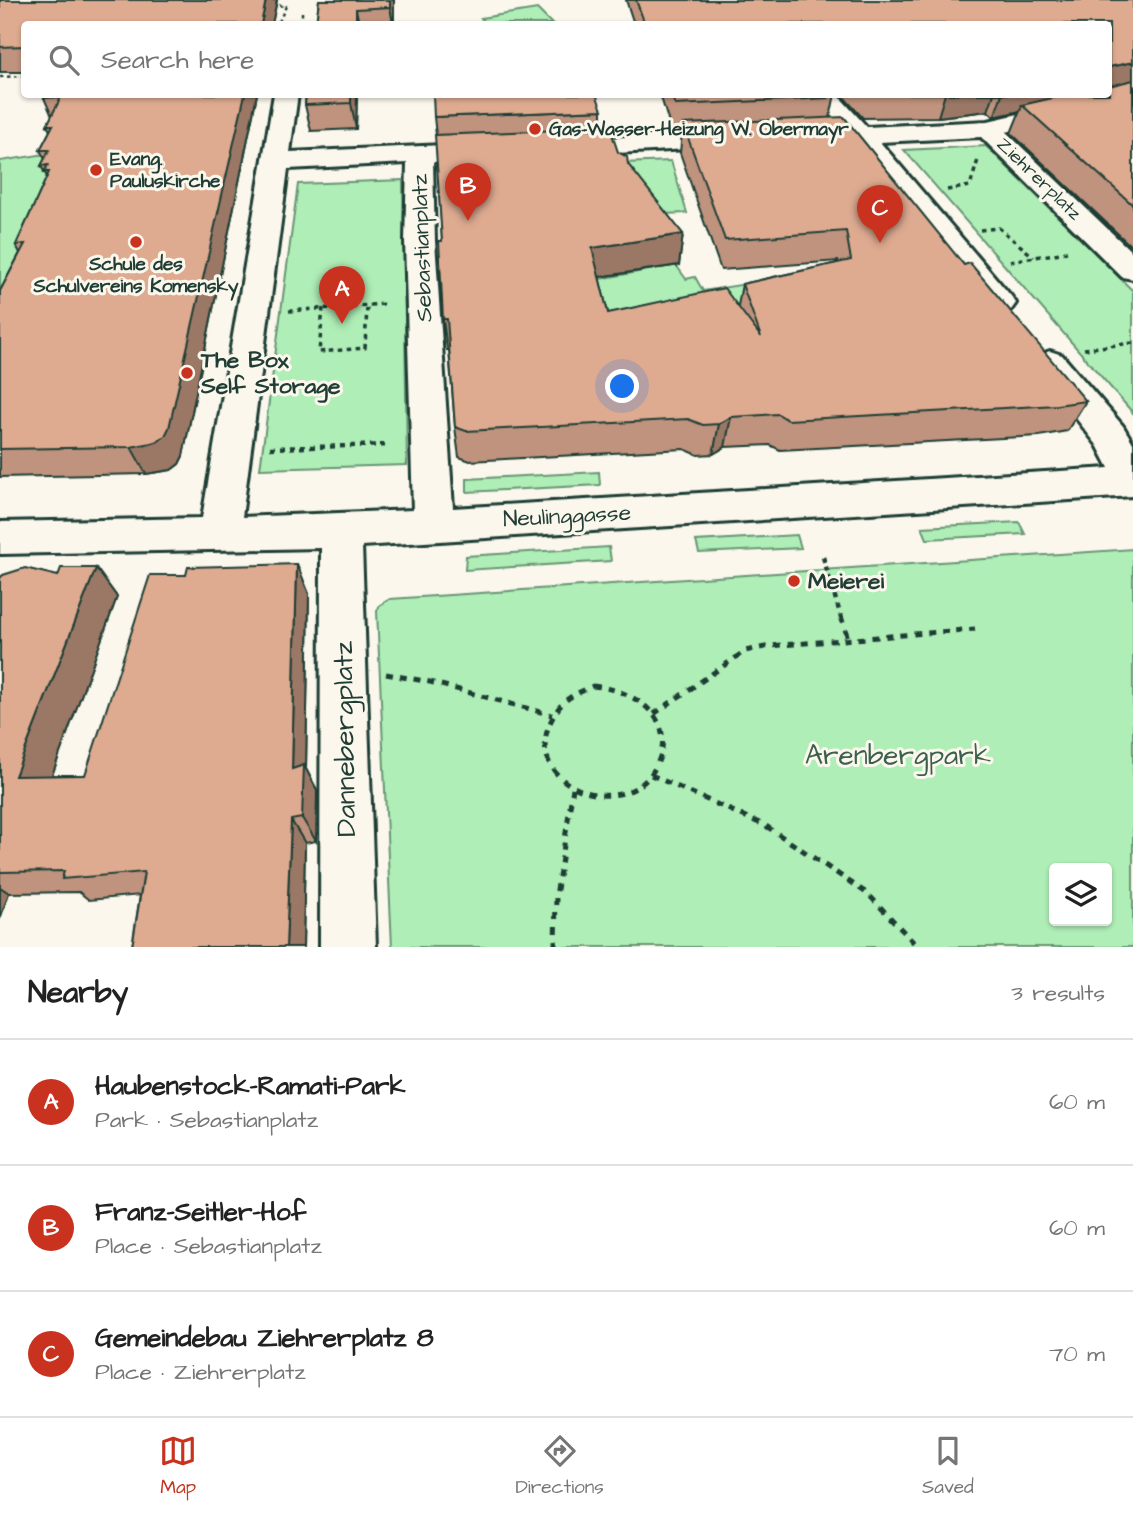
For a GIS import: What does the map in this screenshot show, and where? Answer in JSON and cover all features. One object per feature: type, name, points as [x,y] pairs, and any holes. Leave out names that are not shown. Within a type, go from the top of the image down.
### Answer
[{"type":"street","points":[[984,141],[1133,95]]},
{"type":"street","points":[[220,533],[285,98]]},
{"type":"street","points":[[827,98],[861,135],[1110,436],[1133,475]]},
{"type":"street","name":"Ziehrerplatz","points":[[782,138],[861,135],[984,141],[1109,246],[1133,270]]},
{"type":"street","points":[[545,149],[754,139]]},
{"type":"street","points":[[420,155],[517,150]]},
{"type":"street","name":"Sebastianplatz","points":[[277,161],[420,155],[420,241],[434,524]]},
{"type":"street","name":"Neulinggasse","points":[[3,544],[220,533],[341,531],[1133,481]]},
{"type":"street","name":"Dannebergplatz","points":[[341,531],[348,947]]},
{"type":"path","points":[[271,5],[286,6],[279,21]]},
{"type":"path","points":[[302,21],[303,12]]},
{"type":"path","points":[[4,72],[0,77],[21,76]]},
{"type":"path","points":[[936,192],[970,186],[984,141]]},
{"type":"path","points":[[969,231],[999,228],[1035,257]]},
{"type":"path","points":[[1010,261],[1109,246]]},
{"type":"path","points":[[285,311],[390,304]]},
{"type":"path","points":[[323,308],[319,352],[365,348],[367,305]]},
{"type":"path","points":[[1073,351],[1133,343]]},
{"type":"path","points":[[268,448],[402,445]]},
{"type":"path","points":[[823,557],[848,639]]},
{"type":"path","points":[[654,714],[745,651],[770,646],[975,629]]},
{"type":"path","points":[[344,666],[430,682],[552,715]]},
{"type":"path","points":[[593,686],[610,686],[627,692],[642,701],[654,714],[662,745],[659,761],[651,775],[624,794],[607,797],[589,795],[573,788],[559,777],[550,763],[545,746],[546,730],[552,715],[569,696],[593,686]]},
{"type":"path","points":[[651,775],[766,826],[868,894],[918,947]]},
{"type":"path","points":[[555,947],[556,896],[573,788]]},
{"type":"green space","points":[[537,9],[549,21],[484,21],[481,18]]},
{"type":"green space","points":[[986,146],[1133,291],[1133,413],[904,150]]},
{"type":"green space","points":[[65,151],[0,309],[0,161]]},
{"type":"green space","points":[[671,161],[687,213],[663,214],[623,163]]},
{"type":"green space","points":[[403,180],[407,465],[260,469],[298,184]]},
{"type":"green space","points":[[676,265],[686,279],[695,277],[703,291],[746,284],[778,321],[630,339],[515,285],[594,280]]},
{"type":"green space","points":[[599,472],[600,485],[467,492],[467,479]]},
{"type":"green space","points":[[1019,522],[1025,534],[927,539],[922,527]]},
{"type":"green space","points":[[797,535],[801,548],[699,553],[696,541]]},
{"type":"green space","points":[[609,547],[611,561],[465,570],[466,556]]},
{"type":"green space","name":"Arenbergpark","points":[[1133,549],[1133,947],[392,947],[377,611],[380,605],[390,599]]},
{"type":"building","points":[[0,0],[266,0],[262,21],[21,21],[21,46],[0,47]]},
{"type":"building","points":[[319,0],[390,0],[390,7],[356,9],[356,21],[316,21]]},
{"type":"building","points":[[636,0],[1133,0],[1133,62],[1112,66],[1112,21],[644,21]]},
{"type":"building","points":[[1133,80],[1133,205],[1022,105],[1053,98],[1112,98],[1112,85]]},
{"type":"building","points":[[60,98],[244,98],[169,428],[165,436],[157,442],[131,447],[0,449],[0,291],[25,244],[16,245],[49,172],[44,172],[48,165],[41,166],[49,150],[40,150],[53,125],[47,125]]},
{"type":"building","points":[[306,98],[351,98],[351,103],[305,105]]},
{"type":"building","points":[[433,98],[598,98],[602,110],[434,117]]},
{"type":"building","points":[[672,98],[828,98],[675,105]]},
{"type":"building","points":[[844,117],[964,265],[970,263],[1086,401],[1057,405],[788,420],[778,414],[731,417],[719,424],[703,425],[688,419],[466,431],[455,427],[447,319],[443,319],[439,241],[442,241],[435,135],[610,128],[618,152],[627,157],[628,164],[683,234],[592,248],[608,313],[724,288],[761,337],[742,284],[851,260],[846,231],[725,240],[683,124]]},
{"type":"building","points":[[297,564],[292,769],[304,765],[302,818],[291,820],[286,947],[132,947],[144,872],[62,879],[64,871],[0,872],[0,578],[25,568],[58,576],[61,568],[96,568],[15,776],[85,775],[150,575],[186,575],[188,567]]},
{"type":"place","name":"Gas-Wasser-Heizung W. Obermayr","points":[[535,129]]},
{"type":"place","name":"Evang. Pauluskirche","points":[[96,170]]},
{"type":"place","name":"Franz-Seitler-Hof","points":[[468,221]]},
{"type":"place","name":"Schule des Schulvereins Komensky","points":[[136,242]]},
{"type":"place","name":"Gemeindebau Ziehrerplatz 8","points":[[880,243]]},
{"type":"place","name":"Haubenstock-Ramati-Park","points":[[342,324]]},
{"type":"place","name":"The Box Self Storage","points":[[187,373]]},
{"type":"place","name":"Meierei","points":[[794,581]]}]
